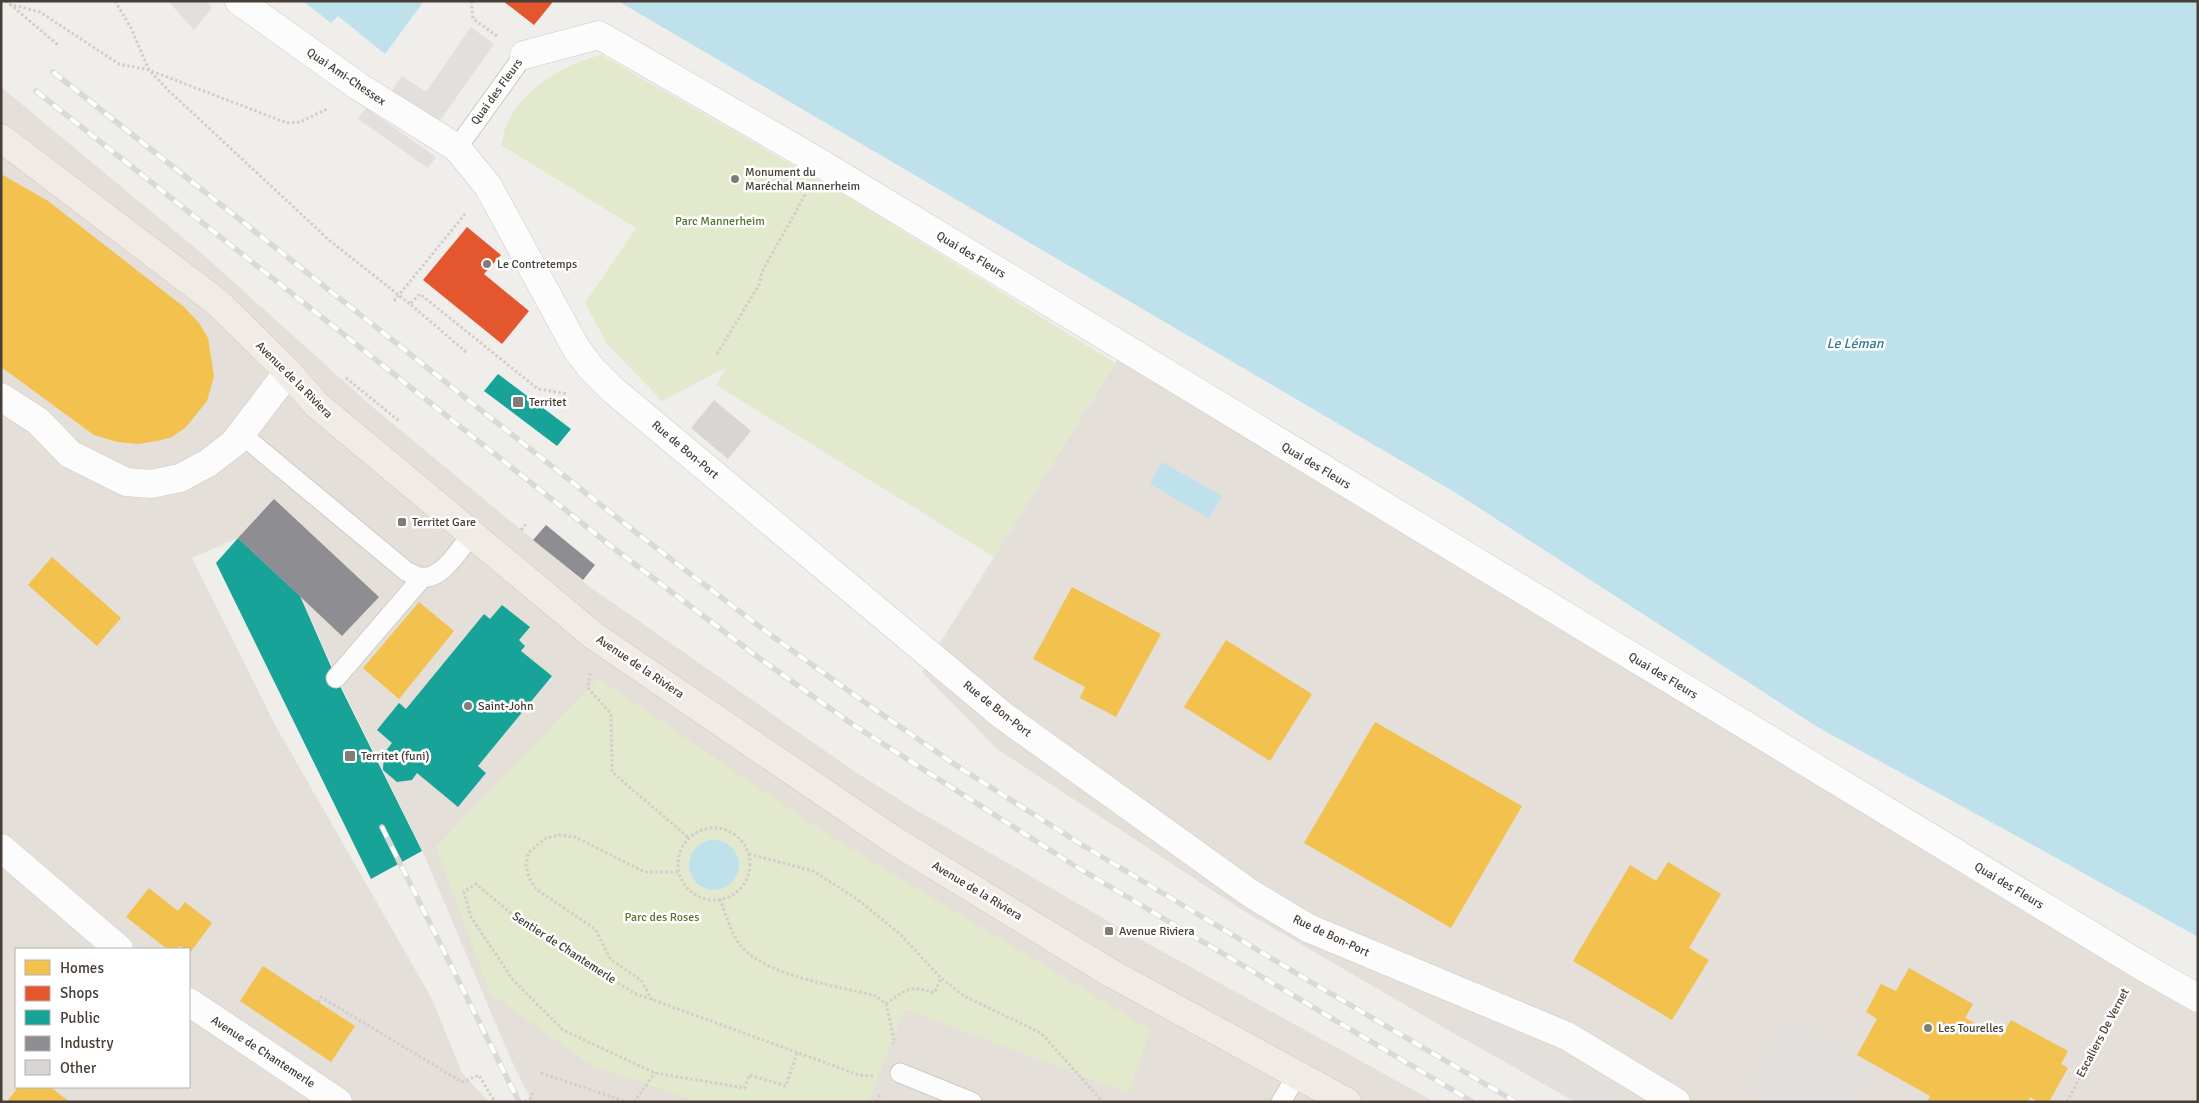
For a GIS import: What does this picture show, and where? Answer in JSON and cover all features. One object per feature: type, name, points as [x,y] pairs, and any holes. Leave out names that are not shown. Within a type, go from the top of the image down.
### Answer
[{"type":"main road","name":"Avenue de la Riviera","points":[[1,138],[217,302],[288,372],[317,406],[594,636],[895,840],[1109,972],[1347,1102]]},
{"type":"street","name":"Quai Ami-Chessex","points":[[239,1],[361,88],[457,148]]},
{"type":"street","name":"Quai des Fleurs","points":[[524,55],[599,35],[822,164],[2140,965],[2198,998]]},
{"type":"street","name":"Rue de Bon-Port","points":[[457,148],[488,186],[576,348],[591,368],[613,390],[1002,715],[1250,892],[1308,928],[1567,1036],[1676,1102]]},
{"type":"street","points":[[1,397],[38,421],[70,454],[126,482],[151,484],[180,478],[208,463],[234,443],[288,372]]},
{"type":"street","points":[[1,848],[118,948]]},
{"type":"street","name":"Avenue de Chantemerle","points":[[190,1003],[338,1102]]},
{"type":"lane","name":"Quai des Fleurs","points":[[457,148],[524,55]]},
{"type":"lane","points":[[241,434],[406,571],[422,578]]},
{"type":"lane","points":[[336,678],[422,578],[435,574],[447,566],[471,535]]},
{"type":"lane","points":[[892,1075],[972,1102]]},
{"type":"lane","points":[[1281,1102],[1297,1075]]},
{"type":"path","points":[[6,1],[58,45]]},
{"type":"path","points":[[115,1],[131,28],[149,70],[329,240],[410,304]]},
{"type":"path","points":[[471,1],[472,19],[524,55]]},
{"type":"path","points":[[9,4],[40,12],[119,64],[149,70],[287,123],[300,122],[319,114],[361,88]]},
{"type":"path","points":[[717,354],[759,285],[762,272],[822,164]]},
{"type":"path","points":[[394,301],[488,186]]},
{"type":"path","points":[[419,312],[466,352]]},
{"type":"path","points":[[346,378],[398,420],[402,420]]},
{"type":"path","points":[[594,636],[588,688],[611,714],[612,772],[689,838]]},
{"type":"path","points":[[711,828],[723,829],[734,834],[744,843],[749,854],[750,866],[747,878],[741,888],[732,896],[720,899],[698,896],[682,882],[678,872],[678,859],[682,848],[689,838],[699,831],[711,828]]},
{"type":"path","points":[[678,872],[644,872],[575,837],[568,836],[546,838],[528,853],[526,865],[529,878],[536,889],[595,929],[611,960],[641,980],[652,1000],[859,1075],[892,1075]]},
{"type":"path","points":[[749,854],[813,871],[857,899],[900,934],[941,978],[964,996],[1041,1033],[1103,1102]]},
{"type":"path","name":"Sentier de Chantemerle","points":[[652,1000],[634,993],[525,925],[476,884],[464,892],[471,918],[513,980],[563,1030],[655,1073]]},
{"type":"path","points":[[720,899],[734,936],[743,948],[757,959],[780,972],[876,996],[886,1004],[894,1039],[892,1075],[877,1102]]},
{"type":"path","name":"Escaliers De Vernet","points":[[2067,1102],[2140,965]]},
{"type":"path","points":[[886,1004],[899,994],[913,988],[922,988],[934,992],[941,978]]},
{"type":"path","points":[[318,1002],[321,998],[462,1082],[479,1075],[496,1102]]},
{"type":"path","points":[[634,1102],[655,1073],[744,1088],[749,1075],[786,1086],[797,1053]]},
{"type":"path","points":[[541,1073],[627,1102]]},
{"type":"path","points":[[525,1102],[530,1099],[534,1090]]},
{"type":"shaded area","points":[[168,1],[207,1],[212,8],[194,30]]},
{"type":"shaded area","points":[[471,27],[494,44],[437,125],[391,92],[402,76],[426,92]]},
{"type":"shaded area","points":[[1,87],[200,252],[369,404],[590,587],[854,771],[916,810],[1113,924],[1435,1102],[532,1102],[509,1055],[423,852],[336,675],[300,596],[238,538],[192,558],[275,725],[431,997],[462,1073],[489,1102],[1,1102]]},
{"type":"shaded area","points":[[366,108],[436,157],[428,168],[358,119]]},
{"type":"shaded area","points":[[1124,349],[2198,998],[2198,1102],[1576,1102],[1247,913],[997,749],[922,672]]},
{"type":"shaded area","points":[[1470,1011],[1641,1102],[1576,1102],[1450,1031]]},
{"type":"shaded area","points":[[1785,1018],[1874,1066],[1854,1102],[1760,1102],[1744,1093]]},
{"type":"green space","name":"Parc Mannerheim","points":[[601,55],[838,191],[1115,363],[994,557],[716,385],[727,367],[662,401],[607,344],[585,303],[636,228],[501,145],[507,125],[515,109],[535,88],[574,64]]},
{"type":"green space","name":"Parc des Roses","points":[[598,678],[819,829],[1151,1030],[1128,1093],[905,1009],[868,1102],[698,1102],[592,1066],[490,993],[436,847]]},
{"type":"water","points":[[303,1],[424,1],[385,54],[338,16],[331,23]]},
{"type":"water","name":"Le Léman","points":[[618,1],[2198,1],[2198,937],[1819,728],[1456,493]]},
{"type":"water","points":[[1162,462],[1222,496],[1209,518],[1150,484]]},
{"type":"water","points":[[709,840],[719,840],[732,847],[739,860],[739,870],[732,883],[719,890],[709,890],[700,886],[693,879],[689,870],[689,860],[693,851],[700,844]]},
{"type":"building: Homes","points":[[1,174],[48,201],[184,307],[199,323],[208,338],[214,376],[207,401],[186,427],[172,437],[138,444],[117,442],[94,435],[1,367]]},
{"type":"building: Homes","points":[[52,557],[121,618],[97,646],[28,585]]},
{"type":"building: Homes","points":[[1072,587],[1161,634],[1116,717],[1080,698],[1085,687],[1033,659]]},
{"type":"building: Homes","points":[[419,602],[454,631],[399,699],[363,668]]},
{"type":"building: Homes","points":[[1226,640],[1312,694],[1270,761],[1184,707]]},
{"type":"building: Homes","points":[[1375,722],[1522,806],[1451,928],[1304,843]]},
{"type":"building: Homes","points":[[1668,862],[1721,894],[1689,948],[1709,960],[1672,1020],[1573,961],[1630,865],[1656,881]]},
{"type":"building: Homes","points":[[149,888],[178,911],[185,902],[212,923],[190,953],[190,948],[180,946],[179,948],[166,948],[126,917]]},
{"type":"building: Homes","points":[[263,966],[355,1026],[331,1062],[240,1001]]},
{"type":"building: Homes","name":"Les Tourelles","points":[[1909,968],[1973,1004],[1965,1018],[2001,1037],[2011,1020],[2068,1051],[2061,1064],[2068,1068],[2049,1102],[2038,1102],[2030,1097],[2028,1102],[1927,1102],[1930,1096],[1857,1055],[1877,1019],[1866,1012],[1881,984],[1896,991]]},
{"type":"building: Homes","points":[[17,1088],[51,1088],[70,1102],[7,1102]]},
{"type":"building: Shops","points":[[503,1],[550,1],[552,3],[534,25]]},
{"type":"building: Shops","points":[[467,227],[501,255],[484,274],[529,311],[502,344],[423,280]]},
{"type":"building: Public","points":[[498,374],[571,429],[557,446],[484,391]]},
{"type":"building: Public","points":[[238,538],[300,596],[336,678],[422,851],[371,879],[216,563]]},
{"type":"building: Public","name":"Saint-John","points":[[502,605],[530,627],[519,640],[525,646],[521,651],[552,676],[478,766],[486,773],[458,807],[417,773],[412,780],[397,782],[383,770],[384,753],[392,743],[377,730],[399,703],[406,709],[484,614],[490,619]]},
{"type":"building: Industry","points":[[274,499],[379,597],[342,636],[238,538]]},
{"type":"building: Industry","points":[[546,525],[595,565],[583,580],[533,540]]},
{"type":"building: Other","points":[[714,400],[751,431],[728,459],[691,428]]},
{"type":"railway","points":[[53,72],[634,531],[776,639],[867,704],[960,768],[1084,846],[1516,1102]]},
{"type":"railway","points":[[36,91],[616,550],[759,658],[852,724],[1075,866],[1473,1102]]},
{"type":"railway","points":[[382,827],[519,1102]]},
{"type":"place","name":"Monument du Maréchal Mannerheim","points":[[735,179]]},
{"type":"place","name":"Le Contretemps","points":[[487,264]]},
{"type":"place","name":"Territet","points":[[518,402]]},
{"type":"place","name":"Territet Gare","points":[[402,522]]},
{"type":"place","name":"Saint-John","points":[[468,706]]},
{"type":"place","name":"Territet (funi)","points":[[350,756]]},
{"type":"place","name":"Avenue Riviera","points":[[1109,931]]},
{"type":"place","name":"Les Tourelles","points":[[1928,1028]]}]
